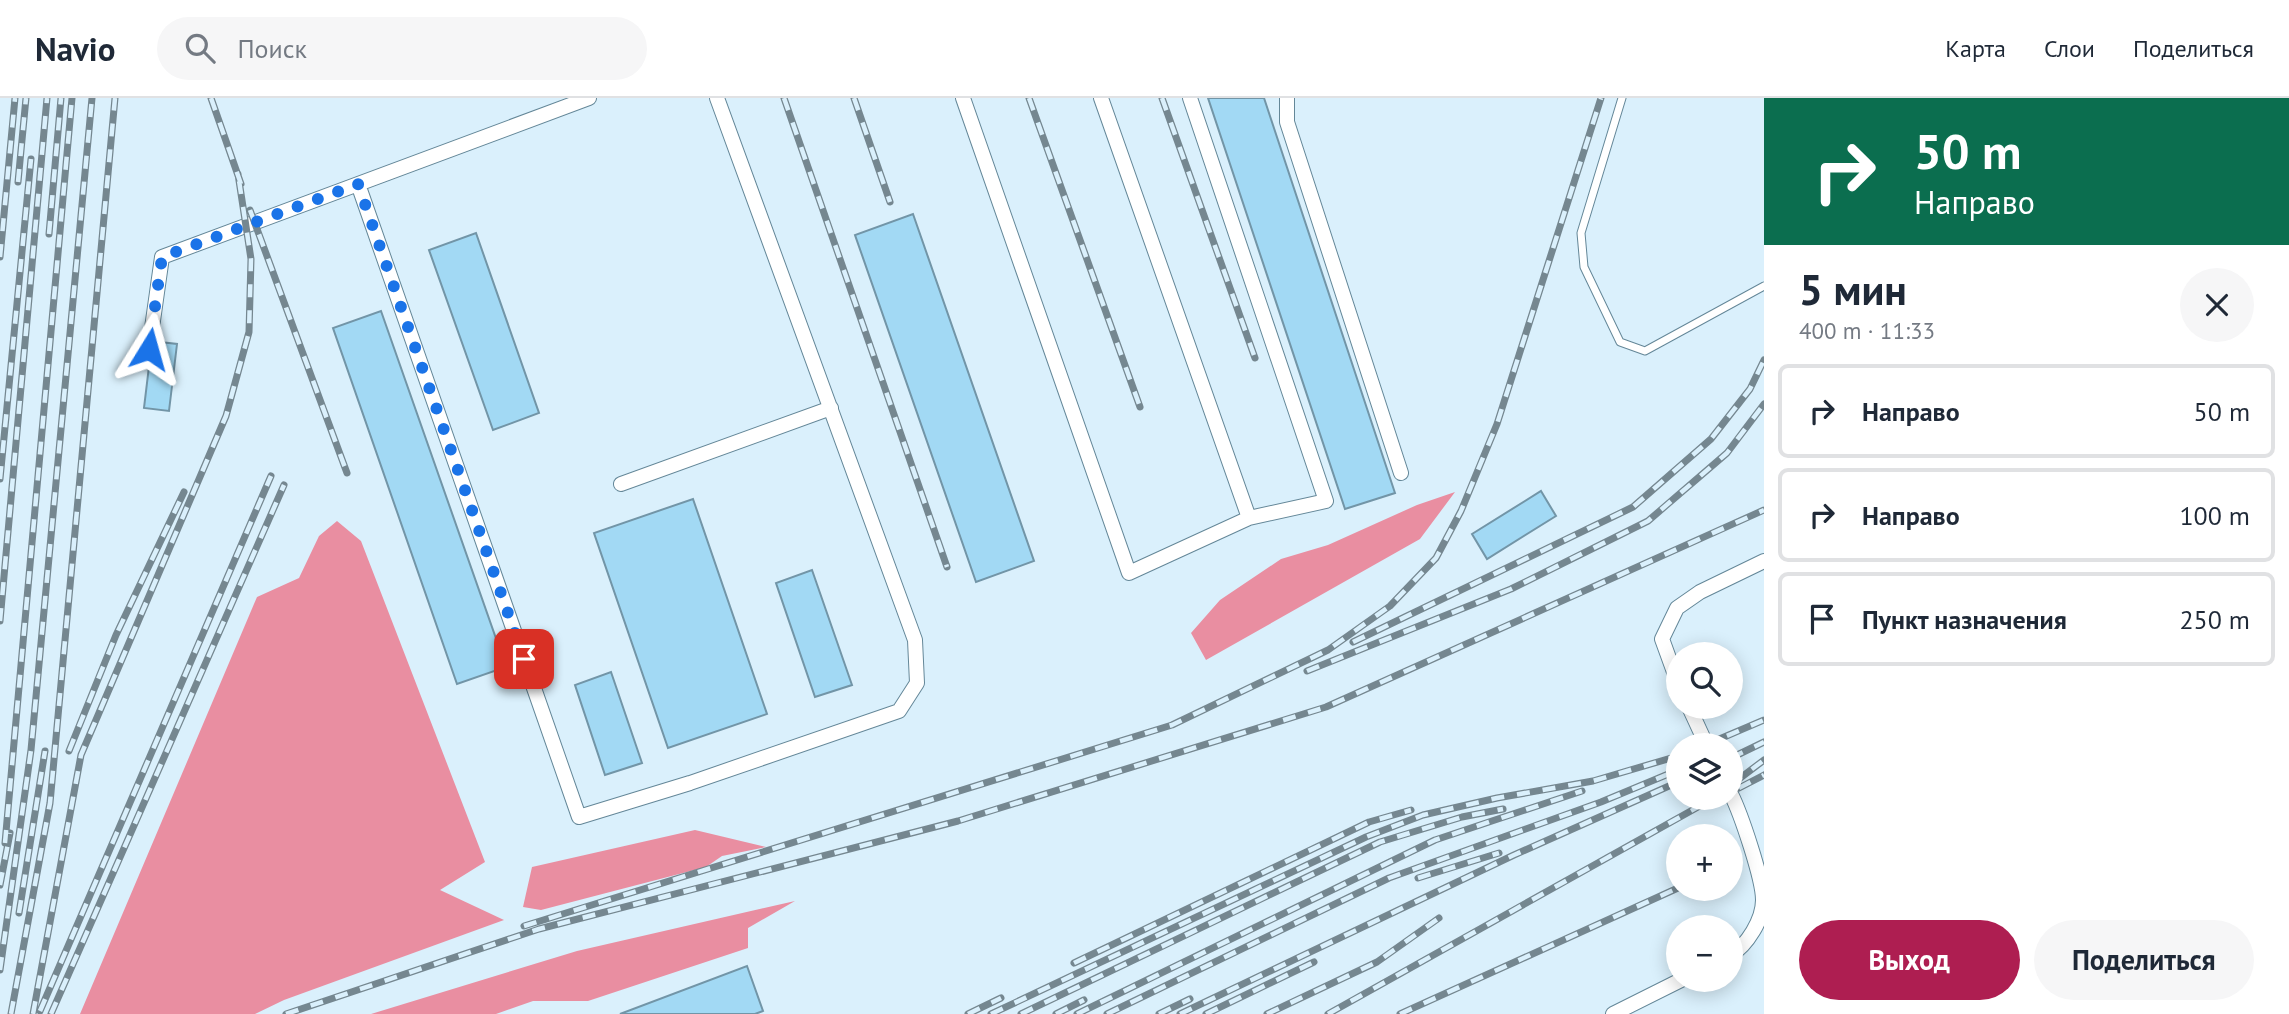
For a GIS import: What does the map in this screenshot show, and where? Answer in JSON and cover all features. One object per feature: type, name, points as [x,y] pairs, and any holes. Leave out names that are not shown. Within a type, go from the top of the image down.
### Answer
[{"type":"street","points":[[149,349],[162,257],[589,98]]},
{"type":"street","points":[[358,184],[579,817],[690,783],[899,711],[917,683],[915,640],[717,98]]},
{"type":"street","points":[[963,98],[1129,573],[1249,518],[1326,501],[1190,98]]},
{"type":"street","points":[[1101,98],[1249,518]]},
{"type":"street","points":[[1287,98],[1287,122],[1401,473]]},
{"type":"street","points":[[621,484],[831,408]]},
{"type":"street","points":[[1666,650],[1662,639],[1677,608],[1700,592],[1764,561]]},
{"type":"street","points":[[1739,810],[1763,901],[1752,934],[1743,943]]},
{"type":"street","points":[[1743,949],[1764,940]]},
{"type":"street","points":[[1613,1014],[1666,988]]},
{"type":"lane","points":[[1622,98],[1581,233],[1584,267],[1620,342],[1645,351],[1764,286]]},
{"type":"shaded area","points":[[1455,492],[1420,539],[1206,660],[1191,633],[1220,600],[1281,559],[1328,545],[1417,505]]},
{"type":"shaded area","points":[[337,521],[361,541],[485,862],[440,890],[504,920],[284,1000],[255,1014],[80,1014],[257,597],[299,578],[319,536]]},
{"type":"shaded area","points":[[695,830],[766,847],[722,856],[706,867],[541,910],[523,907],[532,867]]},
{"type":"shaded area","points":[[795,901],[748,928],[748,948],[588,1001],[533,1001],[496,1014],[371,1014],[577,951]]},
{"type":"building","points":[[1208,98],[1264,98],[1395,493],[1345,509]]},
{"type":"building","points":[[913,214],[1034,561],[976,582],[855,235]]},
{"type":"building","points":[[476,233],[539,413],[493,430],[429,250]]},
{"type":"building","points":[[381,311],[506,667],[457,684],[333,328]]},
{"type":"building","points":[[160,342],[177,344],[169,411],[144,408],[150,358],[157,354]]},
{"type":"building","points":[[1541,491],[1556,516],[1487,559],[1472,534]]},
{"type":"building","points":[[693,499],[767,714],[668,748],[594,533]]},
{"type":"building","points":[[812,570],[852,685],[815,697],[776,583]]},
{"type":"building","points":[[611,672],[642,763],[605,775],[575,685]]},
{"type":"building","points":[[747,966],[763,1011],[755,1014],[620,1014]]},
{"type":"railway","points":[[0,257],[15,98]]},
{"type":"railway","points":[[18,182],[26,98]]},
{"type":"railway","points":[[0,621],[47,98]]},
{"type":"railway","points":[[49,234],[61,98]]},
{"type":"railway","points":[[5,843],[72,98]]},
{"type":"railway","points":[[0,970],[31,750],[92,98]]},
{"type":"railway","points":[[11,1014],[50,803],[115,98]]},
{"type":"railway","points":[[211,98],[241,184]]},
{"type":"railway","points":[[784,98],[947,567]]},
{"type":"railway","points":[[854,98],[890,202]]},
{"type":"railway","points":[[1029,98],[1140,407]]},
{"type":"railway","points":[[1162,98],[1255,358]]},
{"type":"railway","points":[[524,926],[1172,725],[1328,650],[1390,606],[1436,558],[1461,511],[1497,424],[1601,98]]},
{"type":"railway","points":[[0,479],[31,159]]},
{"type":"railway","points":[[33,1014],[81,755],[226,416],[249,332],[251,259],[238,174]]},
{"type":"railway","points":[[250,210],[347,473]]},
{"type":"railway","points":[[1353,642],[1633,507],[1711,439],[1750,389],[1764,360]]},
{"type":"railway","points":[[1307,671],[1511,589],[1648,521],[1727,453],[1764,404]]},
{"type":"railway","points":[[40,1011],[271,476]]},
{"type":"railway","points":[[51,1014],[284,485]]},
{"type":"railway","points":[[69,751],[116,635],[184,492]]},
{"type":"railway","points":[[286,1014],[539,929],[958,821],[1326,707],[1764,510]]},
{"type":"railway","points":[[1734,733],[1764,720]]},
{"type":"railway","points":[[1743,752],[1764,742]]},
{"type":"railway","points":[[19,913],[45,751]]},
{"type":"railway","points":[[991,1014],[1366,837],[1423,815],[1497,798],[1593,781],[1666,760]]},
{"type":"railway","points":[[1743,776],[1764,760]]},
{"type":"railway","points":[[1107,1014],[1389,878],[1601,802],[1666,775]]},
{"type":"railway","points":[[1743,786],[1764,775]]},
{"type":"railway","points":[[1180,1014],[1514,855],[1666,787]]},
{"type":"railway","points":[[1077,1014],[1435,840],[1582,791]]},
{"type":"railway","points":[[1021,1014],[1380,842],[1462,817],[1503,809]]},
{"type":"railway","points":[[1074,963],[1369,822],[1411,810]]},
{"type":"railway","points":[[1328,1014],[1693,810]]},
{"type":"railway","points":[[0,885],[10,833]]},
{"type":"railway","points":[[1418,878],[1499,853]]},
{"type":"railway","points":[[1400,1014],[1666,893]]},
{"type":"railway","points":[[1267,1014],[1377,962],[1439,918]]},
{"type":"railway","points":[[1206,1014],[1314,962]]},
{"type":"railway","points":[[968,1014],[1001,998]]},
{"type":"railway","points":[[1159,1014],[1190,999]]},
{"type":"railway","points":[[1056,1014],[1084,1000]]},
{"type":"route","points":[[149,349],[162,257],[358,184],[524,659]]}]
